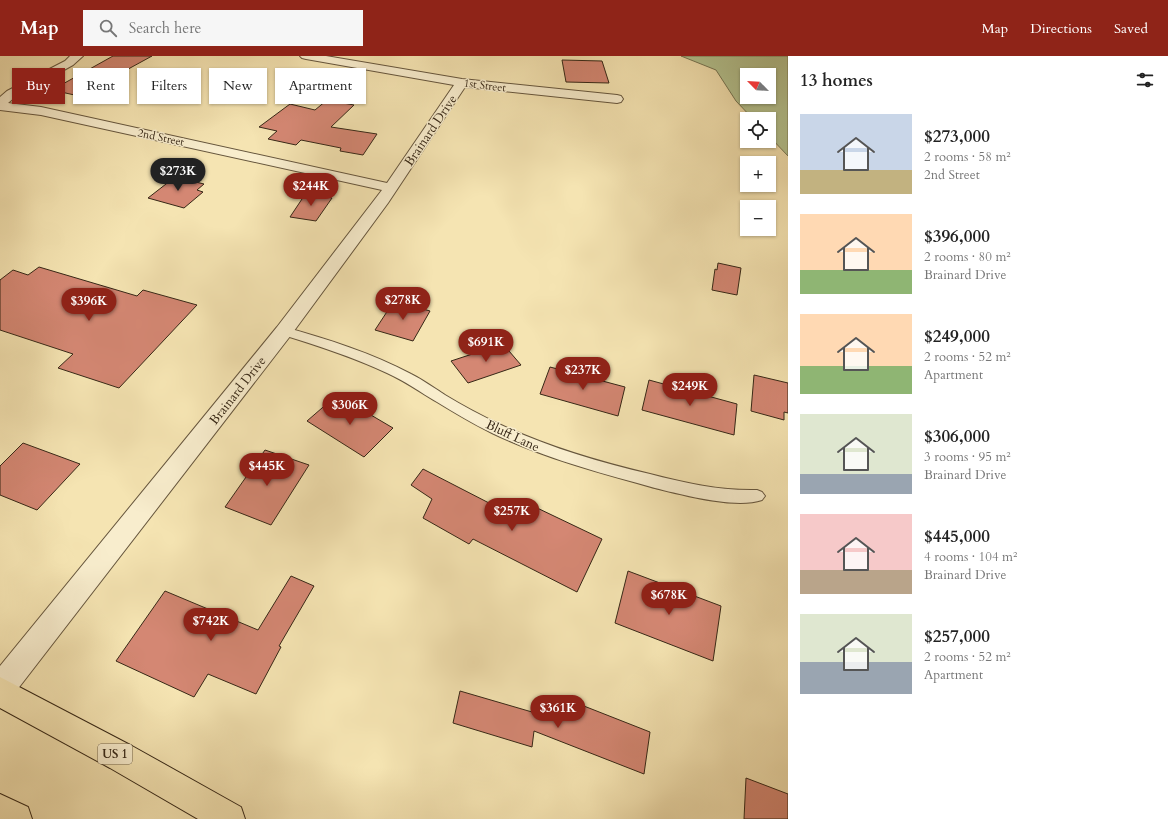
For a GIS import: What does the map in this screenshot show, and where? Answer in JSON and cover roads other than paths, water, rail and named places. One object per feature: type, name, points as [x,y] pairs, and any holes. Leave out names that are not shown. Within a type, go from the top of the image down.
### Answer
[{"type":"main road","name":"US 1","points":[[0,692],[121,757],[229,819]]},
{"type":"main road","points":[[0,810],[16,819]]},
{"type":"street","points":[[0,105],[11,94],[69,63],[77,56]]},
{"type":"street","name":"1st Street","points":[[306,56],[462,83],[617,99]]},
{"type":"street","name":"Brainard Drive","points":[[0,689],[284,331],[383,200],[462,83]]},
{"type":"street","name":"2nd Street","points":[[0,105],[42,111],[391,188]]},
{"type":"lane","name":"Bluff Lane","points":[[284,331],[334,346],[384,366],[408,378],[452,406],[502,431],[552,453],[607,470],[706,494],[740,497],[757,496]]}]
